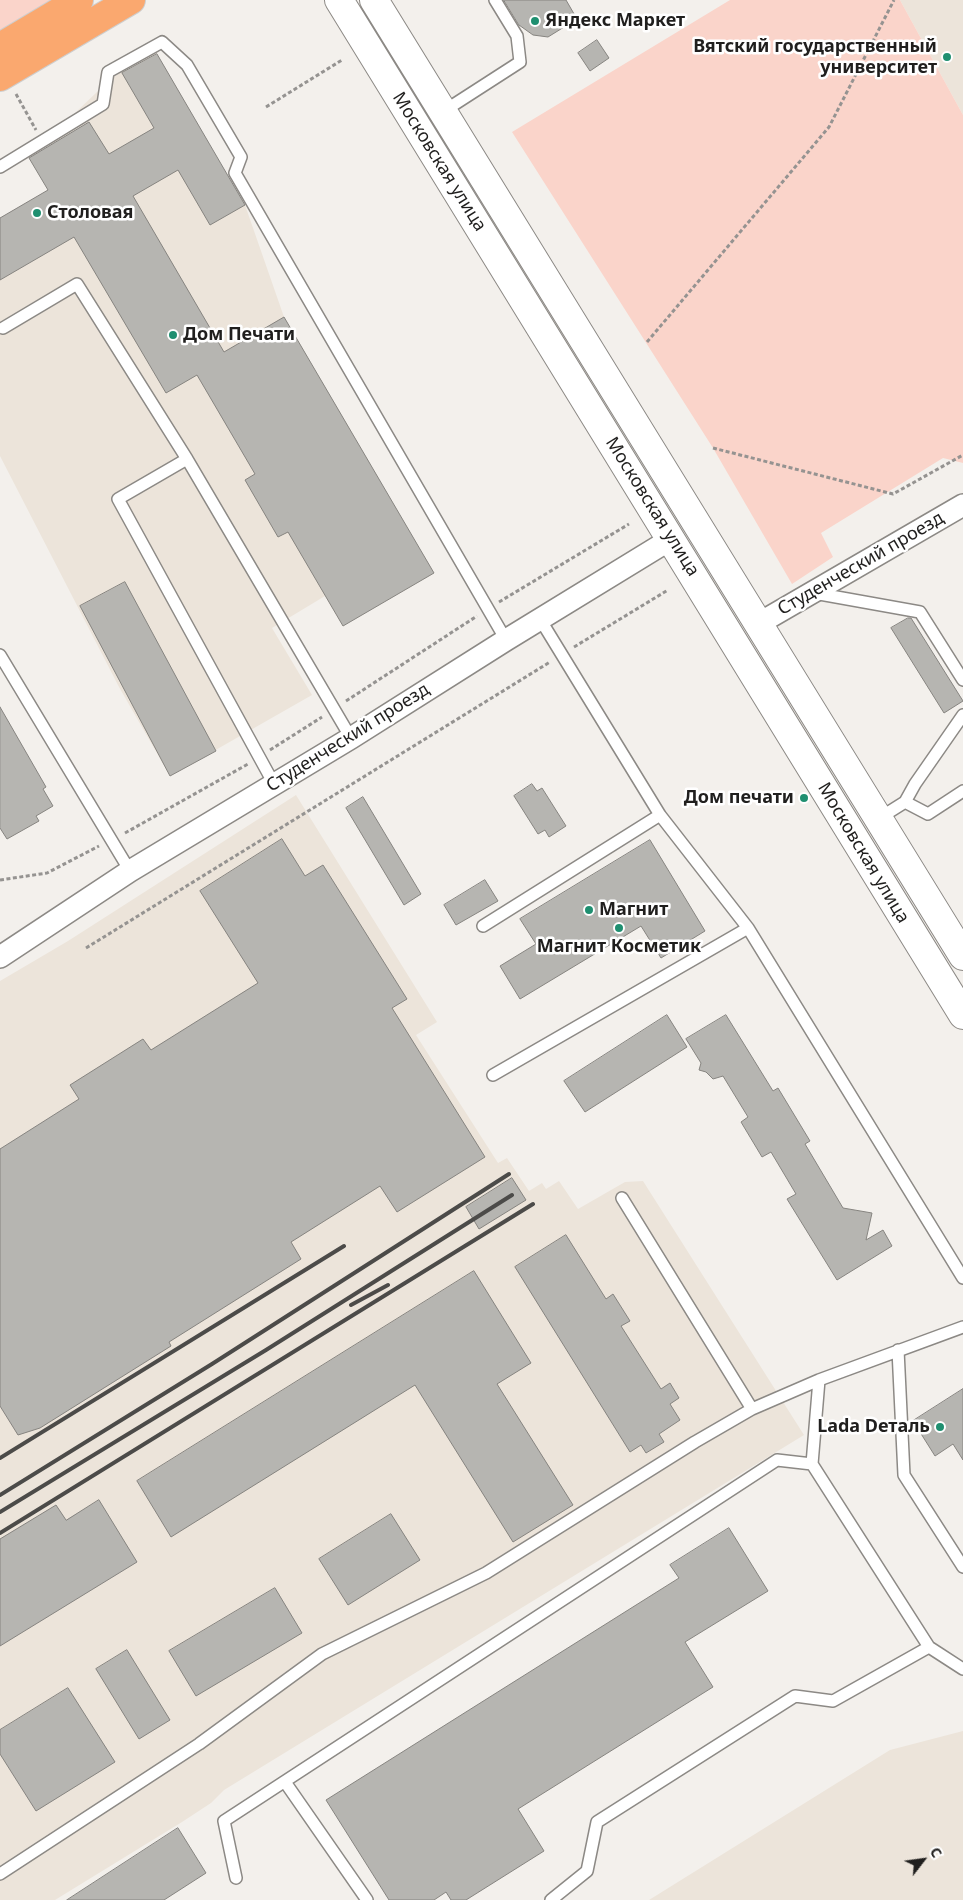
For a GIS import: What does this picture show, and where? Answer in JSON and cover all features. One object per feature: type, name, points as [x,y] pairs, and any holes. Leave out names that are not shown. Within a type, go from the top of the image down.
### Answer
[{"type":"highway","points":[[0,46],[79,0]]},
{"type":"highway","points":[[6,83],[131,0]]},
{"type":"main road","name":"Московская улица","points":[[339,0],[963,1015]]},
{"type":"main road","name":"Московская улица","points":[[374,0],[963,956]]},
{"type":"main road","name":"Студенческий проезд","points":[[671,539],[697,522]]},
{"type":"street","name":"Студенческий проезд","points":[[758,624],[963,504]]},
{"type":"street","name":"Студенческий проезд","points":[[0,957],[130,871],[351,738],[671,539]]},
{"type":"lane","points":[[444,111],[520,62],[517,36],[495,0]]},
{"type":"lane","points":[[0,167],[103,104],[108,72],[162,42],[187,65],[241,157],[235,173],[506,640]]},
{"type":"lane","points":[[3,328],[77,284],[187,459],[351,738]]},
{"type":"lane","points":[[187,459],[118,499],[274,784]]},
{"type":"lane","points":[[811,592],[920,612],[963,680]]},
{"type":"lane","points":[[540,619],[660,815],[748,928],[963,1278]]},
{"type":"lane","points":[[0,656],[130,871]]},
{"type":"lane","points":[[878,819],[905,802],[915,784],[963,715]]},
{"type":"lane","points":[[905,802],[928,814],[963,791]]},
{"type":"lane","points":[[483,926],[660,815]]},
{"type":"lane","points":[[493,1075],[748,928]]},
{"type":"lane","points":[[622,1198],[752,1409]]},
{"type":"lane","points":[[0,1874],[199,1744],[322,1654],[486,1573],[691,1444],[752,1409],[819,1380],[963,1327]]},
{"type":"lane","points":[[898,1350],[904,1476],[963,1567]]},
{"type":"lane","points":[[819,1380],[812,1464],[929,1647],[963,1670]]},
{"type":"lane","points":[[236,1878],[224,1821],[778,1460],[812,1464]]},
{"type":"lane","points":[[551,1900],[587,1871],[597,1822],[795,1696],[833,1701],[929,1647]]},
{"type":"lane","points":[[285,1782],[367,1900]]},
{"type":"path","points":[[647,342],[829,127],[894,0]]},
{"type":"path","points":[[266,107],[342,60]]},
{"type":"path","points":[[6,83],[43,142]]},
{"type":"path","points":[[713,448],[893,494],[963,455]]},
{"type":"path","points":[[0,880],[47,873],[112,840],[259,757],[488,608],[629,524]]},
{"type":"path","points":[[86,948],[668,590]]},
{"type":"shaded area","points":[[0,0],[57,0],[0,34]]},
{"type":"shaded area","points":[[730,0],[900,0],[963,115],[963,463],[943,458],[821,533],[833,557],[792,584],[713,448],[512,132]]},
{"type":"shaded area","name":"Вятский государственный университет","points":[[900,0],[963,0],[963,115]]},
{"type":"shaded area","points":[[154,49],[245,205],[284,317],[434,573],[343,626],[325,596],[272,628],[312,695],[170,776],[119,687],[0,456],[0,218],[48,190],[29,157],[120,70]]},
{"type":"shaded area","points":[[296,795],[437,1022],[416,1035],[498,1163],[507,1158],[529,1191],[542,1183],[546,1189],[559,1181],[578,1209],[625,1182],[643,1181],[804,1435],[224,1790],[211,1803],[182,1822],[55,1900],[0,1900],[0,981],[68,941]]},
{"type":"shaded area","points":[[963,1731],[963,1900],[649,1900],[890,1750]]},
{"type":"building","points":[[504,0],[566,0],[577,19],[548,37],[533,35],[519,25]]},
{"type":"building","points":[[597,40],[609,58],[590,71],[578,53]]},
{"type":"building","name":"Дом Печати","points":[[157,54],[245,205],[210,225],[178,170],[133,196],[224,352],[284,317],[434,573],[343,626],[288,532],[278,537],[245,480],[255,474],[197,375],[166,393],[74,237],[0,280],[0,218],[48,190],[29,158],[89,122],[109,154],[154,128],[122,73]]},
{"type":"building","points":[[125,582],[216,751],[170,776],[80,606]]},
{"type":"building","points":[[911,618],[963,701],[944,713],[891,628]]},
{"type":"building","points":[[0,707],[46,787],[43,789],[53,806],[36,816],[39,821],[7,839],[0,828]]},
{"type":"building","points":[[532,784],[537,791],[542,788],[566,826],[549,837],[545,830],[538,834],[514,796]]},
{"type":"building","points":[[363,797],[421,894],[404,905],[346,808]]},
{"type":"building","points":[[282,839],[305,876],[323,865],[407,999],[392,1008],[485,1157],[397,1212],[380,1186],[291,1242],[301,1259],[169,1342],[171,1346],[40,1428],[18,1435],[0,1406],[0,1149],[79,1099],[70,1085],[143,1039],[151,1050],[258,983],[200,891]]},
{"type":"building","points":[[650,840],[705,931],[661,958],[641,926],[520,999],[500,966],[536,944],[520,919]]},
{"type":"building","points":[[485,880],[498,901],[456,925],[444,905]]},
{"type":"building","points":[[667,1015],[687,1047],[585,1112],[564,1081]]},
{"type":"building","points":[[726,1015],[773,1091],[778,1088],[810,1141],[805,1144],[843,1208],[872,1213],[866,1240],[883,1230],[892,1246],[837,1280],[787,1199],[796,1194],[771,1152],[762,1157],[741,1122],[748,1117],[723,1076],[713,1079],[706,1072],[699,1070],[701,1063],[686,1039]]},
{"type":"building","points":[[512,1178],[526,1200],[479,1229],[466,1207]]},
{"type":"building","points":[[566,1235],[606,1299],[613,1294],[630,1321],[621,1326],[661,1389],[670,1383],[679,1398],[670,1404],[680,1420],[659,1434],[664,1442],[646,1453],[641,1445],[630,1452],[515,1267]]},
{"type":"building","points":[[474,1271],[531,1363],[497,1384],[573,1505],[513,1542],[415,1385],[171,1537],[137,1481]]},
{"type":"building","points":[[963,1389],[963,1460],[953,1444],[935,1456],[913,1421]]},
{"type":"building","points":[[99,1500],[137,1562],[0,1646],[0,1539],[56,1505],[66,1520]]},
{"type":"building","points":[[391,1514],[420,1560],[348,1605],[319,1559]]},
{"type":"building","points":[[729,1528],[768,1591],[685,1642],[713,1687],[518,1809],[544,1851],[466,1900],[451,1900],[446,1892],[434,1900],[389,1900],[326,1800],[679,1578],[670,1565]]},
{"type":"building","points":[[275,1588],[302,1633],[196,1696],[169,1651]]},
{"type":"building","points":[[127,1650],[170,1720],[139,1739],[96,1669]]},
{"type":"building","points":[[68,1688],[115,1762],[36,1811],[0,1754],[0,1730]]},
{"type":"building","points":[[178,1828],[206,1873],[164,1900],[67,1900]]},
{"type":"railway","points":[[0,1495],[212,1364],[509,1174]]},
{"type":"railway","points":[[0,1512],[266,1350],[512,1195]]},
{"type":"railway","points":[[0,1533],[533,1204]]},
{"type":"railway","points":[[0,1458],[344,1246]]},
{"type":"railway","points":[[351,1305],[388,1285]]},
{"type":"place","name":"Яндекс Маркет","points":[[535,21]]},
{"type":"place","name":"Вятский государственный университет","points":[[947,57]]},
{"type":"place","name":"Столовая","points":[[37,213]]},
{"type":"place","name":"Дом Печати","points":[[173,335]]},
{"type":"place","name":"Дом печати","points":[[804,798]]},
{"type":"place","name":"Магнит","points":[[589,910]]},
{"type":"place","name":"Магнит Косметик","points":[[619,928]]},
{"type":"place","name":"Lada Dеталь","points":[[940,1427]]}]
